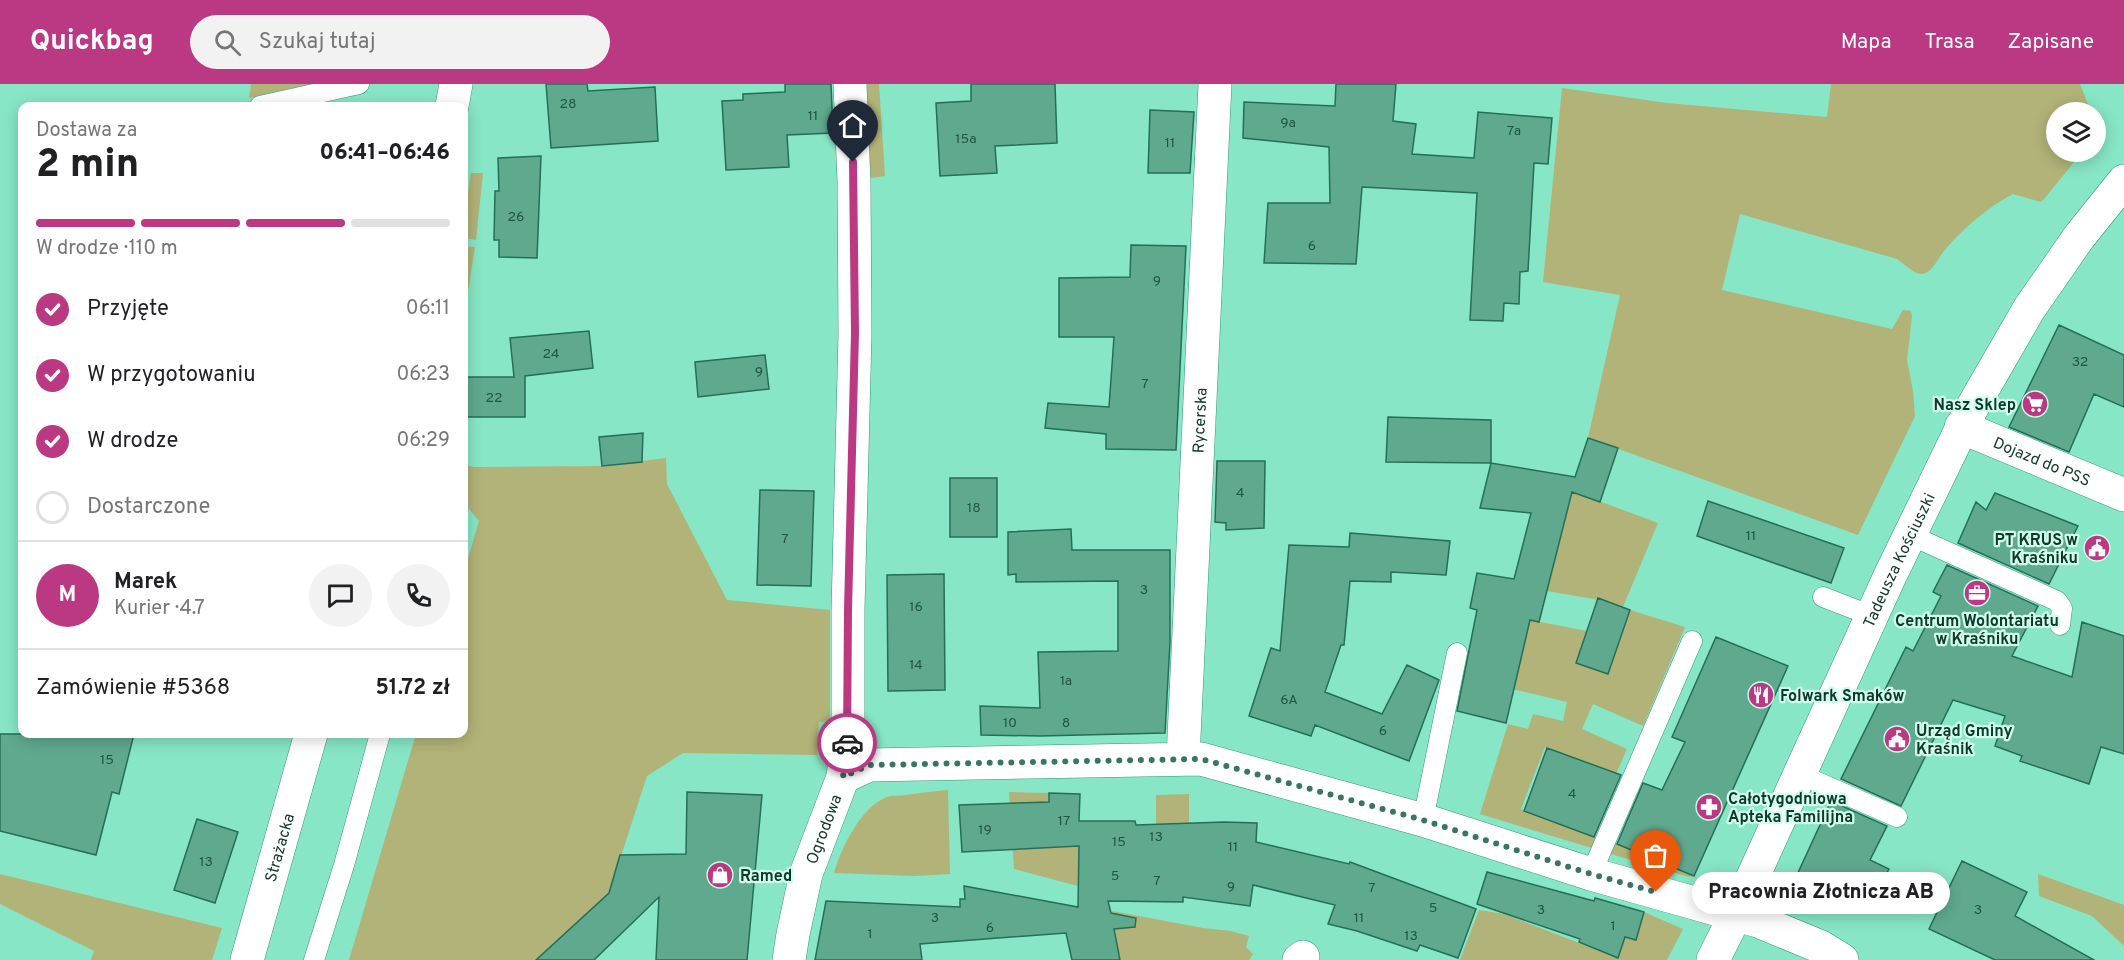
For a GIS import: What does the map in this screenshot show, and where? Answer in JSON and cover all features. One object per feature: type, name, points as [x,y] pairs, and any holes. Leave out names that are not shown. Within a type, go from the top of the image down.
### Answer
[{"type":"street","points":[[453,102],[456,84]]},
{"type":"street","name":"Ogrodowa","points":[[789,960],[807,874],[843,777],[848,735],[848,610],[855,344],[854,182],[850,84]]},
{"type":"street","name":"Rycerska","points":[[1183,758],[1215,84]]},
{"type":"street","name":"Tadeusza Kościuszki","points":[[1713,960],[1872,616],[1962,428],[2029,309],[2079,237],[2124,181]]},
{"type":"street","name":"Dojazd do PSS","points":[[1962,428],[2124,495]]},
{"type":"street","name":"Strażacka","points":[[247,960],[310,738]]},
{"type":"street","points":[[843,777],[869,765],[1201,759],[1423,820],[1591,874],[1736,914],[1802,938],[1842,960]]},
{"type":"lane","points":[[278,102],[359,84]]},
{"type":"lane","points":[[1910,535],[2057,601],[2062,608],[2060,625]]},
{"type":"lane","points":[[1823,597],[1872,616]]},
{"type":"lane","points":[[1591,874],[1692,640]]},
{"type":"lane","points":[[1423,820],[1457,653]]},
{"type":"lane","points":[[314,960],[344,865],[379,738]]},
{"type":"lane","points":[[1799,774],[1897,817]]},
{"type":"green space","points":[[251,84],[310,84],[249,98]]},
{"type":"green space","points":[[864,84],[879,84],[885,176],[871,178]]},
{"type":"green space","points":[[1831,84],[2080,84],[2087,102],[2046,102],[2046,162],[2074,162],[2045,198],[2041,202],[2013,194],[2004,199],[1967,227],[1944,251],[1932,269],[1925,273],[1915,272],[1897,259],[1740,214],[1722,290],[1892,329],[1903,310],[1911,311],[1907,360],[1915,416],[1858,535],[1588,438],[1620,295],[1543,282],[1562,88],[1667,103],[1827,117]]},
{"type":"green space","points":[[471,173],[483,173],[476,240],[468,239],[468,191]]},
{"type":"green space","points":[[468,246],[475,247],[468,292]]},
{"type":"green space","points":[[666,458],[667,484],[727,600],[830,610],[830,721],[819,722],[817,755],[683,753],[647,776],[609,893],[536,960],[349,960],[415,738],[468,738],[468,558],[479,521],[468,508],[468,466],[602,466]]},
{"type":"green space","points":[[1572,491],[1658,523],[1623,607],[1595,599],[1547,591]]},
{"type":"green space","points":[[1630,610],[1685,627],[1643,726],[1593,704],[1582,729],[1627,749],[1616,774],[1545,747],[1521,809],[1599,839],[1595,849],[1480,814],[1508,724],[1528,729],[1533,714],[1563,721],[1567,702],[1461,677],[1468,654],[1520,662],[1530,620],[1587,631],[1576,662],[1608,674]]},
{"type":"green space","points":[[948,790],[950,874],[914,876],[834,873],[853,829],[878,802],[891,796]]},
{"type":"green space","points":[[1009,792],[1049,793],[1048,847],[1079,846],[1078,886],[1014,869]]},
{"type":"green space","points":[[1189,794],[1189,824],[1156,824],[1156,795]]},
{"type":"green space","points":[[1611,841],[1694,876],[1689,877],[1611,854],[1609,851]]},
{"type":"green space","points":[[0,874],[222,928],[212,960],[91,960],[94,951],[0,904]]},
{"type":"green space","points":[[2038,874],[2124,905],[2124,946],[2092,916],[2039,896]]},
{"type":"green space","points":[[1479,910],[1504,914],[1618,958],[1625,937],[1636,940],[1644,912],[1683,929],[1667,960],[1460,960]]},
{"type":"green space","points":[[1112,911],[1249,936],[1246,947],[1253,954],[1249,960],[1120,960]]},
{"type":"building","points":[[546,84],[587,84],[588,91],[655,87],[658,141],[551,148]]},
{"type":"building","points":[[785,84],[831,84],[833,133],[787,135],[789,167],[726,170],[722,101],[743,100],[743,94],[785,92]]},
{"type":"building","points":[[971,84],[1055,84],[1057,143],[995,146],[997,173],[940,176],[936,103],[971,101]]},
{"type":"building","points":[[1336,84],[1396,84],[1393,121],[1416,124],[1412,154],[1474,158],[1478,112],[1552,118],[1548,164],[1534,163],[1528,271],[1520,272],[1519,304],[1504,303],[1503,321],[1470,320],[1477,193],[1362,187],[1356,264],[1264,263],[1268,203],[1330,203],[1329,147],[1243,138],[1244,102],[1335,106]]},
{"type":"building","points":[[1150,110],[1194,112],[1190,173],[1148,173]]},
{"type":"building","points":[[541,156],[537,258],[499,257],[499,240],[494,240],[495,191],[499,191],[498,158]]},
{"type":"building","points":[[1131,245],[1186,246],[1176,450],[1106,449],[1106,434],[1045,428],[1048,403],[1109,407],[1114,337],[1059,337],[1059,278],[1130,277]]},
{"type":"building","points":[[2059,325],[2124,355],[2124,407],[2094,394],[2069,452],[2009,427]]},
{"type":"building","points":[[589,331],[593,368],[525,376],[525,417],[468,417],[468,377],[514,377],[510,338]]},
{"type":"building","points":[[765,355],[769,389],[698,397],[695,362]]},
{"type":"building","points":[[1388,417],[1491,420],[1491,463],[1386,462]]},
{"type":"building","points":[[643,433],[642,462],[602,466],[599,437]]},
{"type":"building","points":[[1588,438],[1618,448],[1600,502],[1572,492],[1539,622],[1530,620],[1506,723],[1457,711],[1477,610],[1470,608],[1477,573],[1514,579],[1531,513],[1480,508],[1491,463],[1575,477]]},
{"type":"building","points":[[1217,461],[1265,461],[1264,528],[1226,530],[1226,523],[1215,522]]},
{"type":"building","points":[[950,478],[997,478],[997,537],[950,537]]},
{"type":"building","points":[[760,490],[814,491],[811,586],[757,585]]},
{"type":"building","points":[[1995,493],[2078,526],[2049,584],[1958,543],[1976,502],[1986,510]]},
{"type":"building","points":[[1708,501],[1844,548],[1831,583],[1697,536]]},
{"type":"building","points":[[1071,529],[1072,550],[1170,550],[1170,642],[1165,733],[981,735],[980,706],[1040,708],[1038,652],[1118,651],[1118,581],[1016,582],[1016,574],[1008,575],[1008,532]]},
{"type":"building","points":[[1350,533],[1450,541],[1446,575],[1391,572],[1391,582],[1350,581],[1344,645],[1341,645],[1325,692],[1382,714],[1407,665],[1439,680],[1409,761],[1315,725],[1311,736],[1249,716],[1271,648],[1280,651],[1289,545],[1349,547]]},
{"type":"building","points":[[1947,565],[2038,606],[2012,656],[2072,677],[2082,622],[2124,636],[2124,754],[2101,747],[2089,784],[2020,761],[2022,756],[1995,746],[2005,716],[1953,700],[1901,806],[1841,779],[1906,647],[1913,651],[1941,596],[1933,592]]},
{"type":"building","points":[[944,574],[945,690],[888,691],[887,575]]},
{"type":"building","points":[[1598,598],[1630,610],[1608,674],[1576,663]]},
{"type":"building","points":[[1716,637],[1788,666],[1694,876],[1617,844],[1643,783],[1662,790],[1685,742],[1672,737]]},
{"type":"building","points":[[0,734],[18,734],[18,738],[133,738],[119,794],[112,792],[96,855],[0,831]]},
{"type":"building","points":[[1547,748],[1621,775],[1594,837],[1524,811]]},
{"type":"building","points":[[687,792],[762,795],[747,960],[656,960],[659,897],[594,960],[536,960],[609,893],[620,855],[686,854]]},
{"type":"building","points":[[1049,793],[1080,794],[1079,821],[1135,821],[1136,825],[1257,823],[1256,842],[1349,864],[1350,862],[1476,909],[1458,958],[1420,945],[1417,951],[1328,924],[1335,905],[1253,885],[1250,906],[1183,897],[1183,902],[1108,901],[1111,913],[1136,918],[1135,927],[1114,929],[1120,960],[1072,960],[1066,933],[920,944],[922,960],[815,960],[826,901],[960,907],[960,899],[965,899],[964,886],[1078,907],[1079,846],[962,852],[959,805],[1049,802]]},
{"type":"building","points":[[1831,801],[1887,826],[1870,860],[1889,869],[1868,908],[1797,875]]},
{"type":"building","points":[[197,819],[238,832],[215,903],[174,890]]},
{"type":"building","points":[[1962,861],[2027,892],[2015,916],[2094,960],[1995,960],[1929,929]]},
{"type":"building","points":[[1487,872],[1644,912],[1636,940],[1625,937],[1618,958],[1579,942],[1580,939],[1477,904]]},
{"type":"way so far","points":[[847,743],[843,777],[869,765],[1201,759],[1423,820],[1591,874],[1656,892]]},
{"type":"place","name":"Nasz Sklep","points":[[2035,404]]},
{"type":"place","name":"PT KRUS w Kraśniku","points":[[2097,548]]},
{"type":"place","name":"Centrum Wolontariatu w Kraśniku","points":[[1977,593]]},
{"type":"place","name":"Folwark Smaków","points":[[1761,695]]},
{"type":"place","name":"Urząd Gminy Kraśnik","points":[[1897,739]]},
{"type":"place","name":"Całotygodniowa Apteka Familijna","points":[[1709,807]]},
{"type":"place","name":"Ramed","points":[[720,875]]},
{"type":"place","name":"Pracownia Złotnicza AB","points":[[1656,892]]},
{"type":"route","points":[[847,743],[855,333],[853,162]]}]
